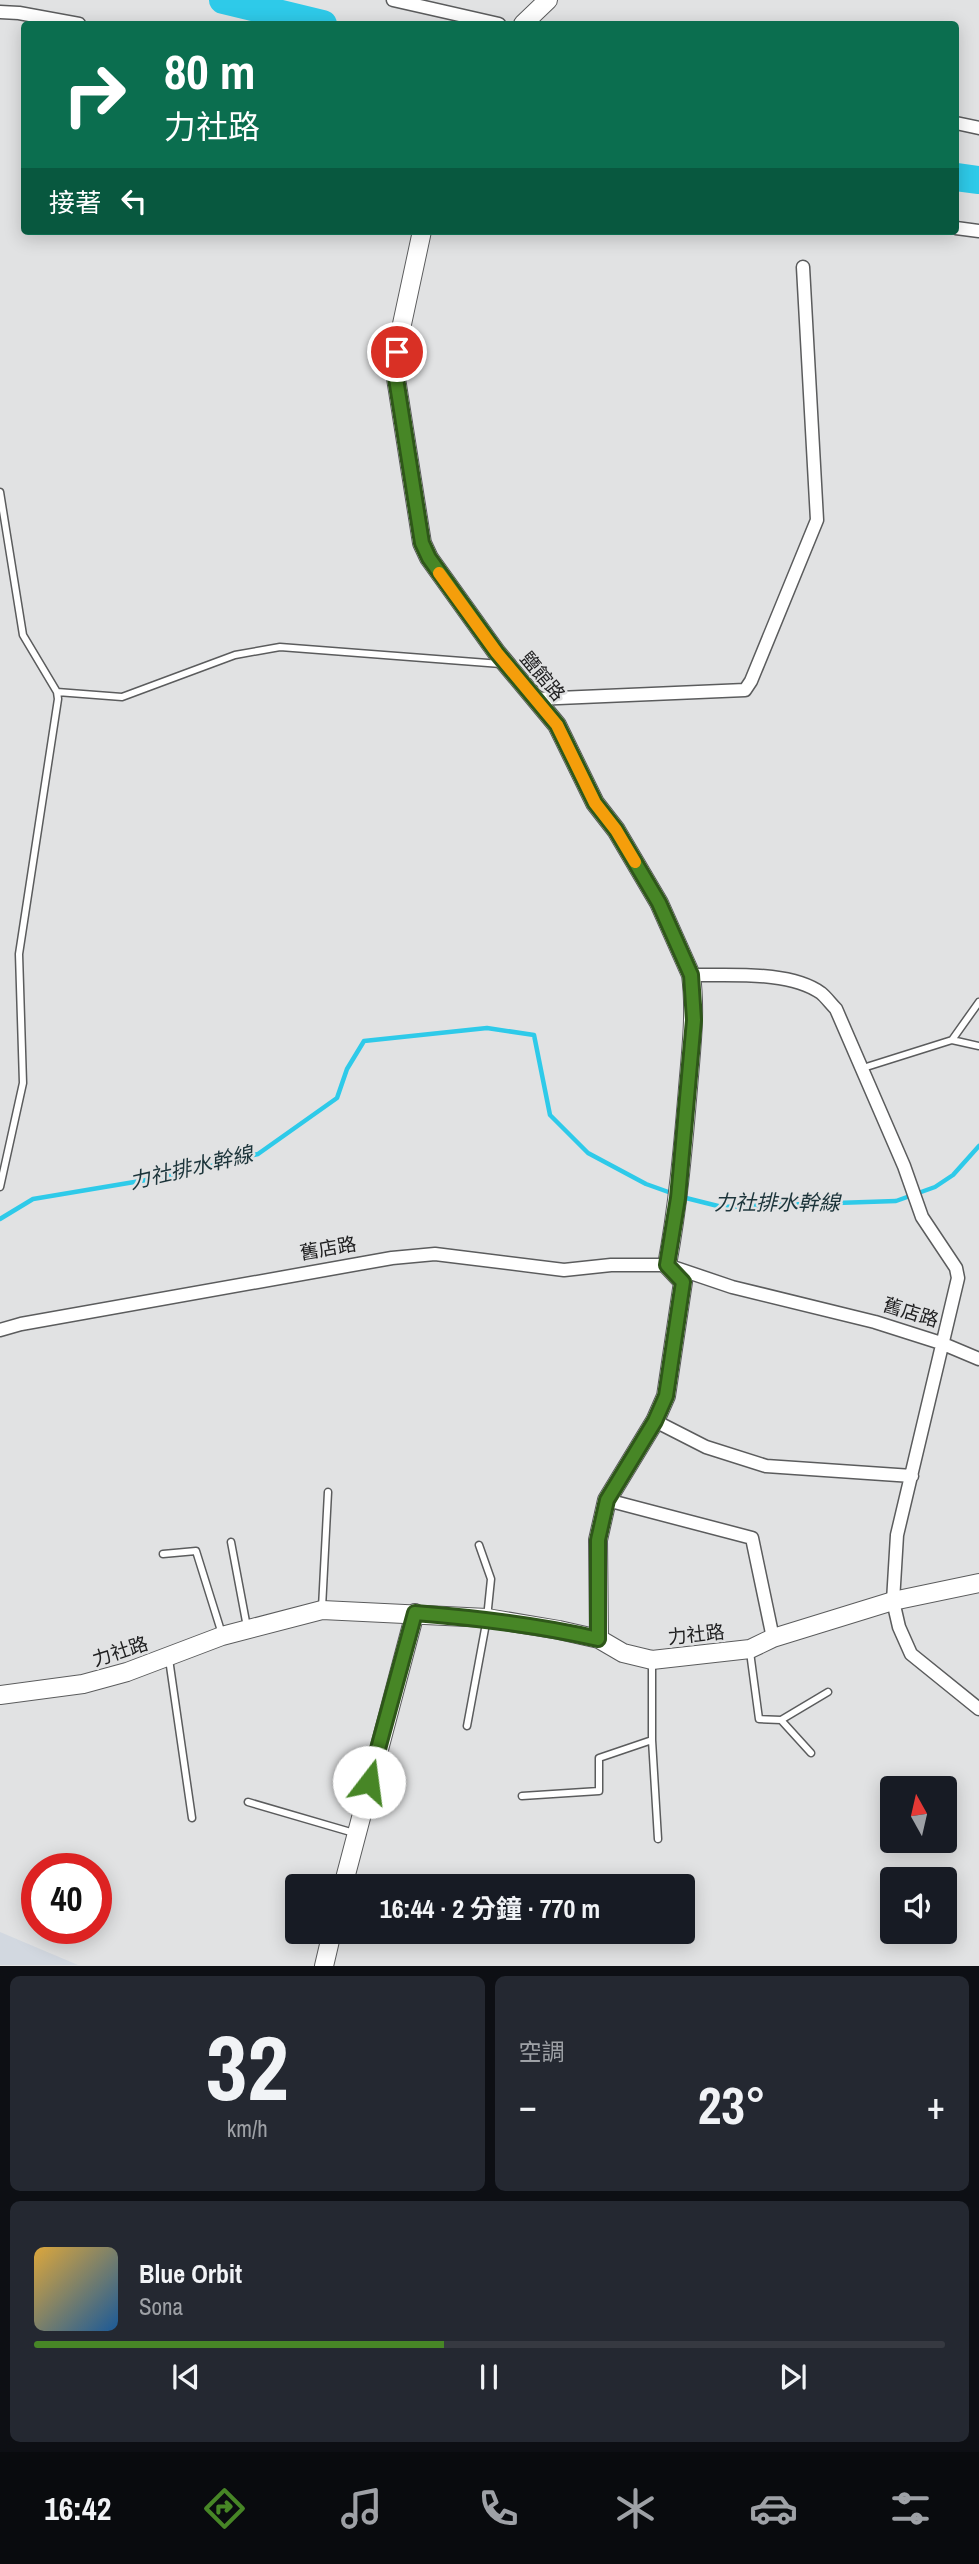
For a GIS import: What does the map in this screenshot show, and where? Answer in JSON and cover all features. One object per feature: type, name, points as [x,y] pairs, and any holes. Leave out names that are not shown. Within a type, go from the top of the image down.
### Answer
[{"type":"street","points":[[393,0],[486,21]]},
{"type":"street","points":[[526,21],[548,0]]},
{"type":"street","points":[[0,12],[63,21]]},
{"type":"street","points":[[959,124],[979,128]]},
{"type":"street","points":[[959,228],[979,231]]},
{"type":"street","name":"鹽館路","points":[[421,235],[395,372],[422,543],[429,558],[506,665],[557,725],[595,803],[616,830],[659,903],[691,975],[694,1020],[677,1214],[667,1265]]},
{"type":"street","points":[[535,699],[745,690],[751,681],[817,520],[803,267]]},
{"type":"street","points":[[691,975],[777,978],[798,982],[820,993],[836,1009],[904,1166],[918,1208],[956,1268],[956,1295],[941,1343],[897,1535],[893,1601],[899,1627],[912,1654],[979,1709]]},
{"type":"street","name":"舊店路","points":[[0,1330],[21,1324],[392,1258],[435,1254],[564,1270],[611,1265],[667,1265],[732,1287],[875,1322],[941,1343],[979,1359]]},
{"type":"street","points":[[598,1639],[598,1540],[607,1500],[655,1421],[666,1396],[683,1282],[667,1265]]},
{"type":"street","points":[[655,1421],[706,1447],[766,1465],[912,1476]]},
{"type":"street","points":[[607,1500],[752,1538],[773,1639]]},
{"type":"street","name":"力社路","points":[[0,1695],[83,1684],[127,1672],[222,1636],[322,1610],[487,1618],[598,1639],[623,1653],[652,1660],[750,1649],[773,1639],[893,1601],[979,1583]]},
{"type":"street","points":[[346,1874],[415,1613]]},
{"type":"street","points":[[324,1965],[329,1944]]},
{"type":"lane","points":[[0,492],[23,635],[57,692],[58,699],[19,954],[23,1083],[0,1187]]},
{"type":"lane","points":[[57,692],[122,697],[235,655],[280,646],[506,665]]},
{"type":"lane","points":[[952,1040],[979,1002]]},
{"type":"lane","points":[[863,1068],[952,1040],[979,1046]]},
{"type":"lane","points":[[322,1610],[328,1492]]},
{"type":"lane","points":[[231,1542],[247,1629]]},
{"type":"lane","points":[[467,1726],[487,1618],[491,1580],[480,1545]]},
{"type":"lane","points":[[163,1554],[195,1551],[222,1636]]},
{"type":"lane","points":[[750,1649],[759,1719],[781,1720],[828,1692]]},
{"type":"lane","points":[[169,1657],[192,1818]]},
{"type":"lane","points":[[652,1660],[652,1740],[658,1839]]},
{"type":"lane","points":[[781,1720],[811,1753]]},
{"type":"lane","points":[[522,1796],[599,1791],[599,1758],[652,1740]]},
{"type":"lane","points":[[248,1802],[356,1834]]},
{"type":"shaded area","points":[[0,1932],[21,1941],[21,1944],[28,1944],[78,1965],[0,1965]]},
{"type":"waterway","points":[[223,0],[310,21]]},
{"type":"waterway","points":[[959,177],[979,180]]},
{"type":"waterway","name":"力社排水幹線","points":[[0,1219],[33,1199],[176,1175],[258,1154],[337,1098],[347,1069],[364,1041],[487,1028],[534,1035],[550,1115],[588,1153],[646,1184],[674,1194]]},
{"type":"waterway","name":"力社排水幹線","points":[[682,1197],[722,1207],[896,1201],[935,1187],[953,1175],[979,1146]]},
{"type":"slow traffic","points":[[439,573],[497,653],[557,725],[595,803],[616,830],[635,862]]},
{"type":"route","points":[[369,1782],[415,1613],[487,1618],[598,1639],[598,1540],[607,1500],[655,1421],[666,1396],[674,1354],[683,1282],[667,1265],[677,1214],[694,1020],[691,975],[659,903],[616,830],[595,803],[557,725],[497,653],[429,558],[422,543],[395,372],[397,352]]}]
